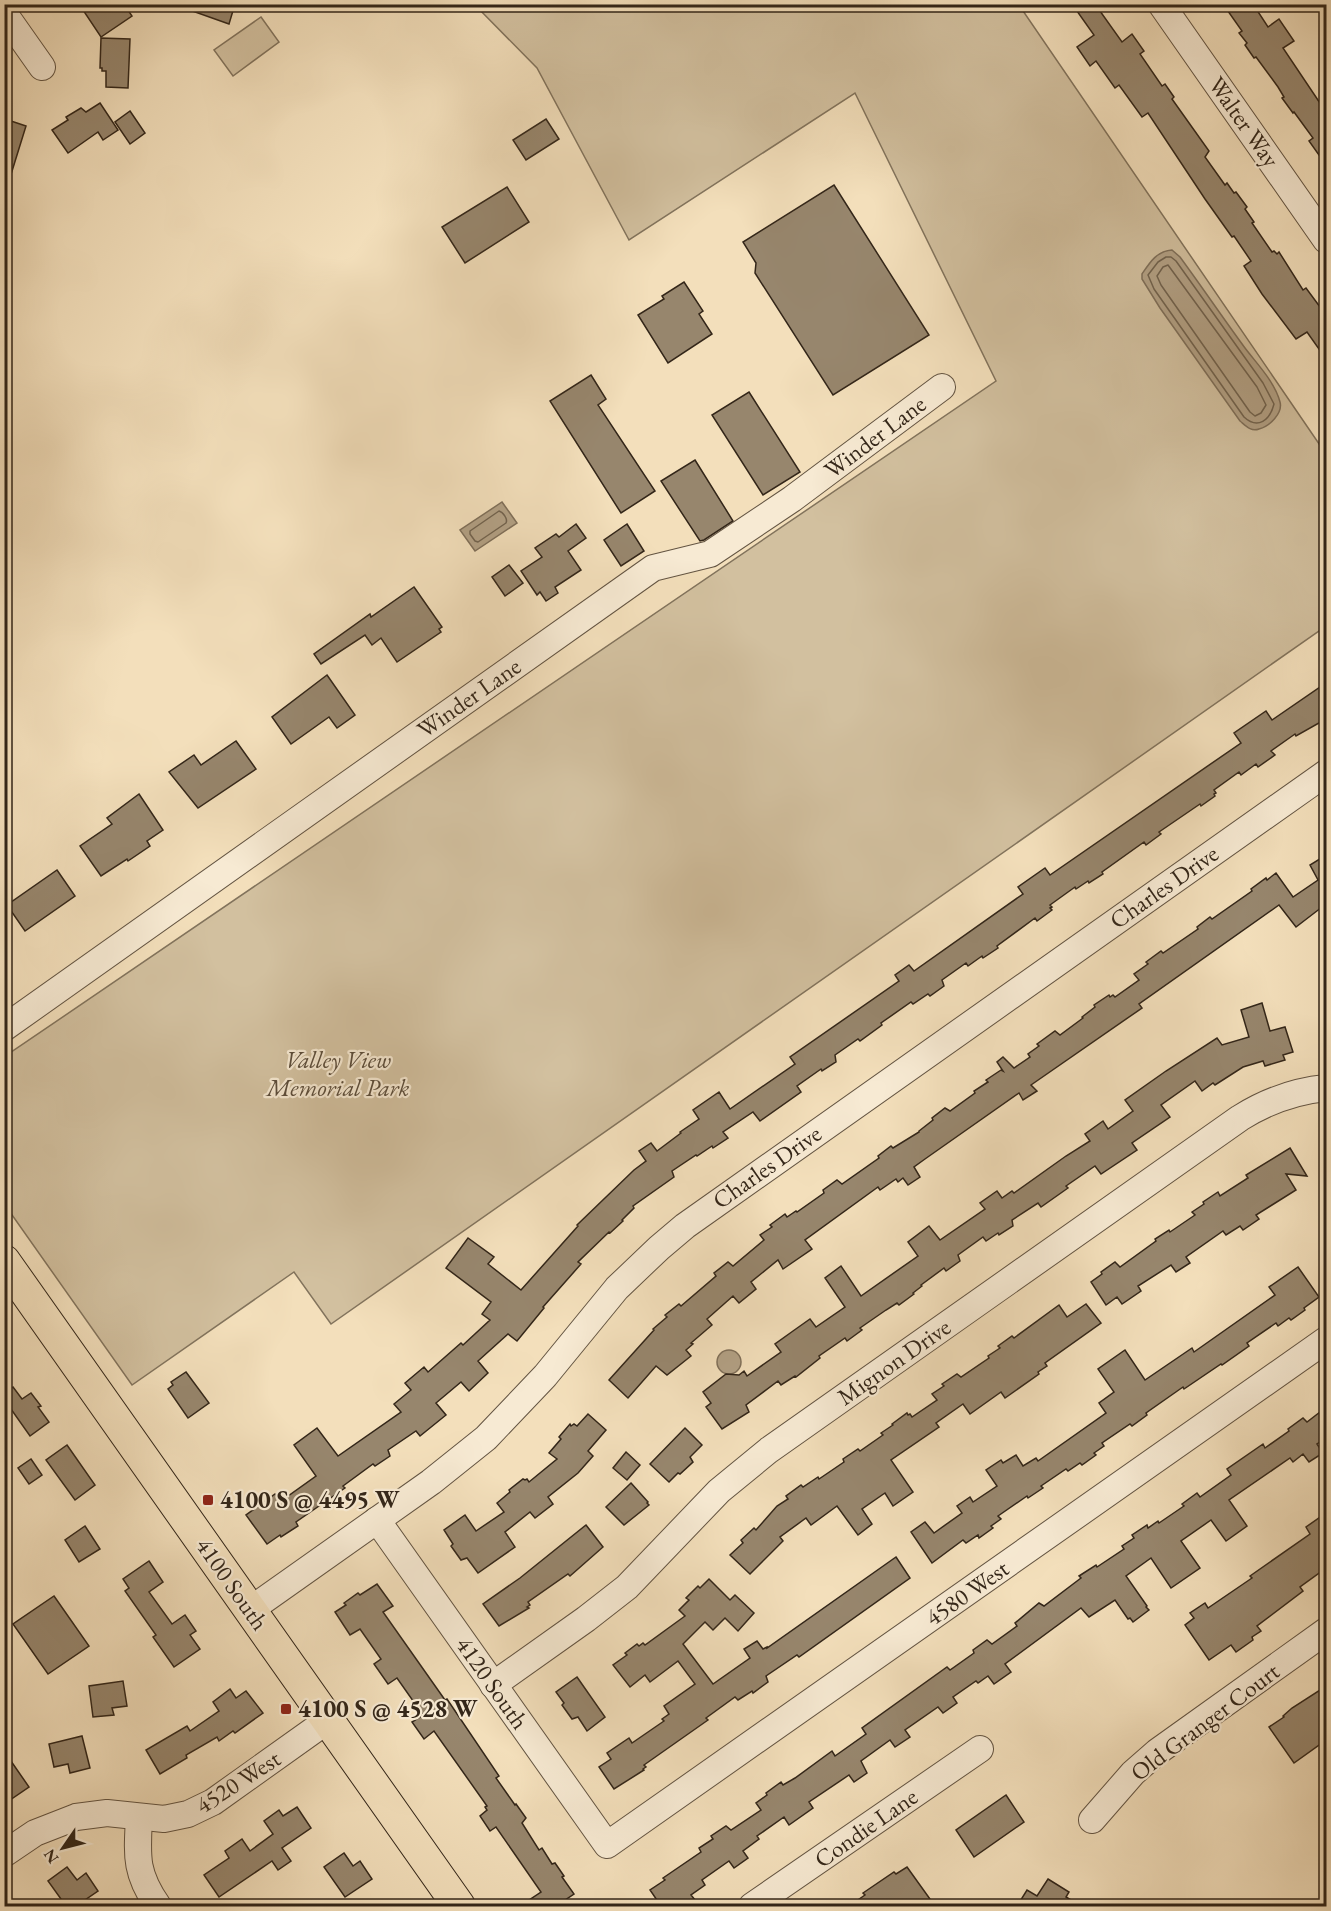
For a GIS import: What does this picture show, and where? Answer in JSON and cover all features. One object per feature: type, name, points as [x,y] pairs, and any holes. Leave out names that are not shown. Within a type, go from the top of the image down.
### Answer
[{"type":"main road","name":"4100 South","points":[[4,1261],[459,1906]]},
{"type":"street","name":"Walter Way","points":[[1161,4],[1326,240]]},
{"type":"street","points":[[4,13],[42,67]]},
{"type":"street","name":"Winder Lane","points":[[4,1028],[653,568],[710,554],[792,498],[942,387]]},
{"type":"street","name":"Charles Drive","points":[[250,1610],[448,1469],[486,1438],[538,1384],[617,1288],[685,1226],[1326,773]]},
{"type":"street","name":"Mignon Drive","points":[[493,1685],[627,1587],[719,1491],[769,1450],[1246,1114],[1281,1097],[1326,1088]]},
{"type":"street","name":"4580 West","points":[[607,1845],[1326,1340]]},
{"type":"street","name":"4120 South","points":[[377,1520],[607,1845]]},
{"type":"street","name":"Old Granger Court","points":[[1092,1820],[1133,1773],[1157,1752],[1326,1633]]},
{"type":"street","name":"4520 West","points":[[4,1854],[35,1833],[76,1816],[107,1814],[139,1818],[177,1817],[201,1809],[328,1720]]},
{"type":"street","name":"Condie Lane","points":[[752,1906],[980,1749]]},
{"type":"street","points":[[139,1818],[137,1854],[139,1867],[146,1887],[158,1906]]},
{"type":"green space","name":"Valley View Memorial Park","points":[[475,5],[1019,5],[1326,454],[1326,626],[331,1324],[294,1272],[132,1385],[5,1205],[4,1057],[996,381],[855,93],[629,240],[537,68]]},
{"type":"green space","points":[[261,17],[279,42],[233,76],[214,50]]},
{"type":"water","points":[[1172,250],[1180,257],[1274,387],[1280,402],[1280,410],[1271,422],[1263,427],[1256,430],[1251,429],[1240,421],[1142,279],[1142,274],[1154,258],[1162,252]]},
{"type":"water","points":[[502,502],[517,523],[475,551],[460,530]]},
{"type":"water","points":[[729,1350],[734,1351],[740,1357],[740,1367],[734,1373],[729,1374],[724,1373],[718,1367],[717,1362],[718,1357],[724,1351]]},
{"type":"building","points":[[79,4],[124,4],[132,16],[101,37]]},
{"type":"building","points":[[181,4],[235,4],[229,24],[181,7]]},
{"type":"building","points":[[1072,4],[1095,4],[1122,42],[1132,34],[1144,51],[1140,54],[1162,86],[1165,84],[1174,97],[1172,99],[1209,151],[1205,157],[1225,185],[1227,183],[1234,193],[1236,192],[1247,207],[1245,209],[1254,222],[1252,223],[1272,252],[1277,254],[1279,252],[1303,290],[1306,288],[1326,315],[1326,359],[1307,332],[1296,339],[1262,294],[1244,266],[1251,261],[1205,199],[1148,113],[1142,117],[1119,85],[1115,88],[1096,61],[1090,66],[1077,47],[1094,35]]},
{"type":"building","points":[[1223,4],[1253,4],[1268,27],[1279,19],[1294,41],[1283,48],[1326,112],[1326,165],[1309,141],[1313,138],[1282,98],[1284,97],[1278,87],[1245,45],[1247,43],[1239,33],[1242,31]]},
{"type":"building","points":[[101,38],[130,39],[128,88],[106,87],[106,71],[100,68]]},
{"type":"building","points":[[100,103],[118,130],[103,140],[98,132],[68,153],[52,130],[68,120],[66,117],[81,108],[86,112]]},
{"type":"building","points":[[130,111],[145,133],[130,144],[115,122]]},
{"type":"building","points":[[546,119],[559,139],[526,160],[513,140]]},
{"type":"building","points":[[8,120],[26,126],[8,184],[4,183],[4,130]]},
{"type":"building","points":[[834,185],[929,335],[833,395],[755,273],[756,263],[743,242]]},
{"type":"building","points":[[507,187],[529,222],[465,263],[442,227]]},
{"type":"building","points":[[684,282],[703,311],[699,314],[712,334],[668,363],[638,315],[664,299],[662,296]]},
{"type":"building","points":[[591,375],[606,399],[598,405],[655,491],[621,513],[550,401]]},
{"type":"building","points":[[749,392],[800,472],[763,495],[712,415]]},
{"type":"building","points":[[695,460],[733,521],[700,541],[661,481]]},
{"type":"building","points":[[576,524],[586,538],[568,551],[581,570],[555,587],[558,593],[546,601],[540,592],[537,595],[521,571],[542,557],[535,548],[556,534],[559,537]]},
{"type":"building","points":[[627,524],[644,551],[621,566],[604,540]]},
{"type":"building","points":[[509,565],[523,583],[505,596],[492,577]]},
{"type":"building","points":[[414,587],[442,627],[439,629],[441,632],[397,662],[381,638],[372,645],[365,635],[321,664],[314,654],[370,614],[371,617]]},
{"type":"building","points":[[327,675],[355,715],[337,728],[329,717],[291,744],[272,717]]},
{"type":"building","points":[[1326,683],[1326,719],[1296,736],[1295,734],[1271,751],[1275,755],[1258,767],[1256,764],[1241,775],[1239,772],[1214,790],[1215,796],[1159,832],[1161,834],[1146,845],[1144,842],[1089,883],[1088,881],[1076,889],[1075,887],[1050,905],[1052,910],[1037,921],[1035,918],[983,958],[982,956],[968,966],[966,963],[942,980],[944,986],[930,996],[928,994],[913,1004],[911,1002],[860,1041],[858,1039],[835,1055],[836,1062],[822,1071],[821,1069],[797,1086],[801,1092],[760,1121],[753,1112],[723,1132],[728,1138],[672,1171],[674,1177],[633,1206],[634,1208],[623,1221],[578,1262],[581,1264],[517,1341],[508,1334],[478,1361],[488,1373],[469,1391],[461,1382],[436,1403],[446,1415],[420,1436],[416,1431],[388,1450],[390,1456],[375,1466],[373,1464],[343,1486],[345,1488],[296,1522],[298,1526],[267,1544],[246,1515],[275,1494],[281,1501],[316,1476],[294,1445],[317,1428],[338,1456],[401,1412],[394,1404],[411,1390],[405,1383],[424,1367],[428,1372],[461,1343],[463,1345],[490,1320],[482,1314],[491,1302],[446,1268],[468,1238],[494,1257],[488,1264],[521,1290],[577,1225],[646,1161],[639,1151],[651,1143],[657,1151],[681,1133],[699,1119],[693,1110],[719,1092],[730,1109],[795,1064],[790,1057],[899,981],[895,975],[909,965],[914,971],[1023,894],[1018,887],[1045,868],[1050,875],[1241,743],[1234,733],[1266,711],[1272,720]]},
{"type":"building","points":[[236,741],[256,769],[198,808],[169,772],[194,755],[201,765]]},
{"type":"building","points":[[139,794],[163,830],[147,841],[150,846],[101,876],[80,846],[112,824],[107,818]]},
{"type":"building","points":[[1326,855],[1326,904],[1296,927],[1279,905],[1139,1004],[1142,1008],[1031,1085],[1037,1091],[1023,1100],[1019,1093],[914,1167],[920,1177],[908,1185],[903,1178],[898,1182],[896,1179],[880,1190],[878,1187],[805,1240],[812,1249],[783,1269],[778,1260],[751,1282],[756,1289],[739,1303],[733,1296],[707,1319],[712,1325],[686,1350],[691,1356],[667,1375],[656,1366],[628,1398],[609,1380],[653,1329],[667,1317],[665,1315],[679,1304],[681,1306],[716,1276],[714,1273],[728,1262],[733,1266],[764,1240],[760,1235],[785,1214],[787,1217],[797,1212],[824,1193],[823,1190],[837,1180],[842,1184],[879,1158],[878,1156],[891,1146],[893,1148],[919,1132],[945,1108],[950,1111],[975,1093],[974,1091],[988,1082],[986,1080],[1001,1070],[1003,1071],[997,1062],[1003,1057],[1014,1068],[1030,1057],[1028,1054],[1039,1046],[1037,1044],[1055,1031],[1060,1035],[1083,1018],[1095,1007],[1094,1005],[1109,995],[1115,997],[1139,980],[1134,974],[1148,964],[1146,962],[1198,929],[1197,927],[1210,917],[1212,919],[1252,891],[1251,889],[1266,878],[1267,880],[1276,873],[1293,897],[1318,880],[1310,865]]},
{"type":"building","points":[[57,870],[75,896],[25,931],[7,905]]},
{"type":"building","points":[[1262,1003],[1270,1031],[1285,1027],[1293,1052],[1283,1055],[1285,1060],[1265,1066],[1263,1061],[1243,1067],[1202,1091],[1195,1081],[1161,1105],[1170,1117],[1132,1143],[1137,1150],[1101,1174],[1095,1166],[1041,1207],[1038,1203],[1012,1220],[1013,1226],[999,1235],[998,1233],[986,1241],[983,1237],[958,1255],[960,1261],[946,1271],[944,1268],[921,1285],[914,1294],[860,1328],[862,1330],[847,1341],[845,1338],[819,1356],[820,1358],[796,1377],[781,1385],[778,1381],[746,1405],[749,1412],[722,1429],[706,1407],[711,1403],[703,1392],[726,1374],[739,1375],[744,1371],[747,1376],[781,1352],[775,1344],[810,1319],[816,1327],[845,1307],[825,1278],[841,1266],[861,1296],[918,1256],[908,1242],[929,1226],[940,1240],[985,1209],[980,1203],[997,1191],[1002,1198],[1012,1191],[1014,1193],[1090,1141],[1085,1134],[1103,1121],[1108,1129],[1133,1111],[1125,1100],[1166,1071],[1217,1038],[1222,1045],[1249,1037],[1241,1010]]},
{"type":"building","points":[[1290,1148],[1307,1176],[1286,1174],[1296,1190],[1256,1215],[1259,1219],[1243,1230],[1240,1226],[1226,1235],[1223,1231],[1186,1257],[1190,1263],[1176,1272],[1171,1265],[1138,1286],[1141,1291],[1122,1304],[1117,1297],[1106,1305],[1091,1282],[1102,1274],[1101,1272],[1115,1262],[1120,1267],[1156,1241],[1155,1239],[1195,1215],[1192,1212],[1204,1204],[1203,1202],[1218,1192],[1220,1196],[1248,1178],[1246,1175]]},
{"type":"building","points":[[1298,1267],[1319,1297],[1304,1308],[1305,1310],[1278,1326],[1276,1323],[1247,1343],[1249,1346],[1222,1365],[1184,1389],[1183,1387],[1146,1413],[1147,1415],[1132,1426],[1130,1424],[1102,1443],[1104,1446],[1094,1453],[1096,1455],[1082,1465],[1080,1463],[1068,1471],[1066,1469],[1041,1486],[1043,1488],[998,1516],[1001,1519],[979,1538],[978,1535],[966,1543],[963,1540],[932,1563],[911,1532],[925,1522],[934,1533],[962,1513],[957,1506],[970,1497],[973,1502],[997,1486],[986,1470],[1001,1460],[1003,1463],[1016,1455],[1023,1466],[1036,1458],[1038,1461],[1106,1413],[1099,1403],[1114,1392],[1098,1369],[1125,1350],[1145,1380],[1192,1348],[1194,1352],[1275,1295],[1269,1287]]},
{"type":"building","points":[[1086,1304],[1101,1323],[1045,1363],[1047,1366],[1038,1372],[1039,1374],[1005,1398],[1001,1392],[970,1414],[963,1404],[936,1423],[939,1427],[891,1460],[913,1492],[893,1506],[885,1493],[862,1509],[872,1524],[858,1535],[837,1506],[811,1525],[806,1518],[780,1537],[783,1541],[750,1574],[730,1555],[743,1543],[741,1540],[754,1528],[756,1530],[777,1506],[788,1499],[786,1496],[801,1485],[803,1487],[818,1477],[819,1479],[844,1462],[843,1459],[858,1449],[860,1451],[883,1435],[881,1433],[907,1413],[912,1417],[937,1400],[932,1394],[944,1386],[942,1384],[957,1374],[961,1377],[989,1358],[988,1356],[1000,1348],[998,1346],[1012,1336],[1014,1338],[1059,1305],[1067,1317]]},
{"type":"building","points":[[186,1372],[209,1403],[188,1418],[168,1389],[173,1385],[171,1382]]},
{"type":"building","points":[[13,1387],[22,1399],[31,1393],[49,1422],[30,1436],[11,1409],[4,1414],[4,1393]]},
{"type":"building","points":[[1320,1412],[1326,1421],[1326,1438],[1317,1444],[1323,1453],[1309,1462],[1303,1454],[1293,1462],[1290,1458],[1229,1500],[1247,1526],[1226,1541],[1211,1520],[1181,1541],[1200,1568],[1171,1588],[1151,1558],[1126,1576],[1149,1610],[1133,1622],[1130,1618],[1128,1619],[1115,1600],[1089,1617],[1081,1608],[1005,1664],[1011,1672],[994,1684],[988,1676],[978,1683],[976,1681],[953,1697],[957,1703],[943,1713],[938,1707],[905,1730],[910,1737],[895,1747],[890,1740],[861,1761],[867,1773],[854,1782],[849,1775],[809,1802],[813,1808],[789,1825],[784,1817],[757,1836],[759,1839],[743,1851],[748,1858],[734,1868],[729,1861],[702,1880],[705,1885],[691,1895],[700,1906],[661,1906],[650,1890],[665,1880],[663,1878],[701,1852],[699,1848],[713,1839],[711,1836],[726,1826],[731,1830],[761,1810],[756,1803],[767,1795],[766,1793],[781,1782],[783,1785],[795,1778],[832,1751],[835,1756],[866,1734],[862,1728],[947,1667],[950,1670],[974,1653],[973,1650],[987,1640],[992,1644],[1017,1626],[1015,1623],[1039,1603],[1044,1606],[1081,1578],[1079,1576],[1124,1549],[1122,1546],[1134,1538],[1132,1535],[1147,1525],[1148,1528],[1158,1521],[1159,1523],[1184,1506],[1182,1504],[1197,1493],[1200,1497],[1231,1475],[1227,1469],[1263,1444],[1265,1448],[1303,1418],[1307,1422]]},
{"type":"building","points":[[588,1414],[606,1430],[588,1451],[593,1456],[578,1473],[548,1497],[553,1504],[535,1518],[530,1512],[505,1532],[515,1547],[478,1573],[467,1558],[461,1560],[444,1530],[465,1515],[476,1531],[504,1512],[497,1503],[523,1479],[529,1482],[557,1459],[549,1453],[561,1439],[559,1437],[570,1424],[577,1426]]},
{"type":"building","points":[[685,1428],[702,1445],[690,1457],[693,1462],[669,1482],[650,1464]]},
{"type":"building","points":[[67,1445],[95,1485],[75,1500],[46,1460]]},
{"type":"building","points":[[626,1452],[640,1465],[627,1480],[613,1468]]},
{"type":"building","points":[[31,1459],[42,1475],[29,1484],[18,1468]]},
{"type":"building","points":[[631,1483],[649,1505],[624,1525],[606,1507]]},
{"type":"building","points":[[1326,1513],[1326,1568],[1300,1587],[1303,1591],[1257,1626],[1261,1631],[1252,1637],[1253,1640],[1236,1652],[1231,1645],[1209,1660],[1185,1625],[1194,1618],[1190,1613],[1205,1603],[1208,1608],[1252,1578],[1250,1576],[1310,1534],[1306,1527]]},
{"type":"building","points":[[586,1525],[603,1547],[570,1576],[568,1574],[528,1602],[530,1605],[527,1607],[529,1608],[499,1626],[483,1604],[520,1578]]},
{"type":"building","points":[[85,1526],[100,1549],[79,1562],[65,1540]]},
{"type":"building","points":[[896,1557],[910,1578],[799,1657],[797,1655],[766,1676],[768,1682],[753,1693],[752,1691],[738,1700],[735,1697],[706,1718],[708,1720],[644,1765],[646,1767],[644,1770],[614,1789],[599,1767],[611,1759],[607,1753],[629,1738],[632,1743],[664,1721],[662,1719],[669,1714],[664,1706],[695,1684],[678,1661],[650,1682],[645,1675],[630,1687],[613,1665],[637,1644],[645,1645],[685,1616],[679,1610],[689,1600],[686,1598],[698,1586],[700,1588],[709,1579],[730,1600],[735,1595],[754,1613],[738,1631],[725,1618],[713,1630],[705,1622],[683,1644],[713,1684],[750,1658],[744,1649],[757,1641],[763,1649],[767,1648]]},
{"type":"building","points":[[149,1561],[163,1582],[149,1592],[172,1624],[185,1615],[196,1631],[190,1635],[200,1649],[174,1667],[153,1637],[156,1635],[125,1591],[129,1588],[123,1579]]},
{"type":"building","points":[[377,1584],[393,1606],[383,1612],[445,1700],[447,1699],[499,1776],[496,1778],[526,1818],[522,1823],[539,1850],[542,1848],[552,1864],[555,1863],[564,1876],[562,1877],[574,1894],[556,1906],[520,1906],[541,1892],[496,1827],[490,1831],[480,1816],[487,1810],[485,1807],[487,1806],[434,1731],[424,1739],[412,1722],[423,1715],[397,1678],[388,1684],[374,1664],[381,1659],[360,1629],[350,1635],[335,1612],[358,1593],[360,1595]]},
{"type":"building","points":[[54,1596],[89,1646],[48,1674],[13,1624]]},
{"type":"building","points":[[577,1677],[605,1717],[587,1731],[578,1717],[572,1719],[556,1692]]},
{"type":"building","points":[[123,1681],[127,1706],[112,1708],[114,1715],[93,1717],[89,1686]]},
{"type":"building","points":[[230,1689],[236,1698],[246,1691],[263,1713],[235,1733],[233,1731],[219,1741],[217,1737],[186,1755],[187,1758],[160,1774],[146,1750],[187,1726],[190,1731],[219,1711],[213,1702]]},
{"type":"building","points":[[1320,1690],[1326,1699],[1326,1740],[1294,1763],[1269,1727],[1284,1717],[1292,1708]]},
{"type":"building","points":[[82,1736],[90,1768],[70,1773],[68,1764],[54,1767],[49,1744]]},
{"type":"building","points":[[4,1751],[29,1787],[10,1800],[4,1792]]},
{"type":"building","points":[[1006,1795],[1024,1822],[974,1857],[956,1830]]},
{"type":"building","points":[[297,1807],[311,1828],[282,1848],[291,1861],[278,1870],[272,1861],[219,1897],[204,1875],[229,1858],[225,1851],[242,1839],[250,1851],[273,1834],[264,1821],[279,1810],[283,1816]]},
{"type":"building","points":[[344,1853],[353,1866],[360,1861],[372,1879],[345,1897],[324,1867]]},
{"type":"building","points":[[67,1867],[77,1880],[86,1873],[98,1891],[76,1906],[66,1906],[48,1881]]},
{"type":"building","points":[[907,1867],[935,1906],[849,1906],[865,1895],[863,1893],[894,1872],[896,1874]]},
{"type":"building","points":[[1048,1879],[1069,1892],[1066,1897],[1081,1906],[1017,1906],[1027,1890],[1037,1896]]},
{"type":"place","name":"4100 S @ 4495 W","points":[[208,1500]]},
{"type":"place","name":"4100 S @ 4528 W","points":[[286,1709]]}]
